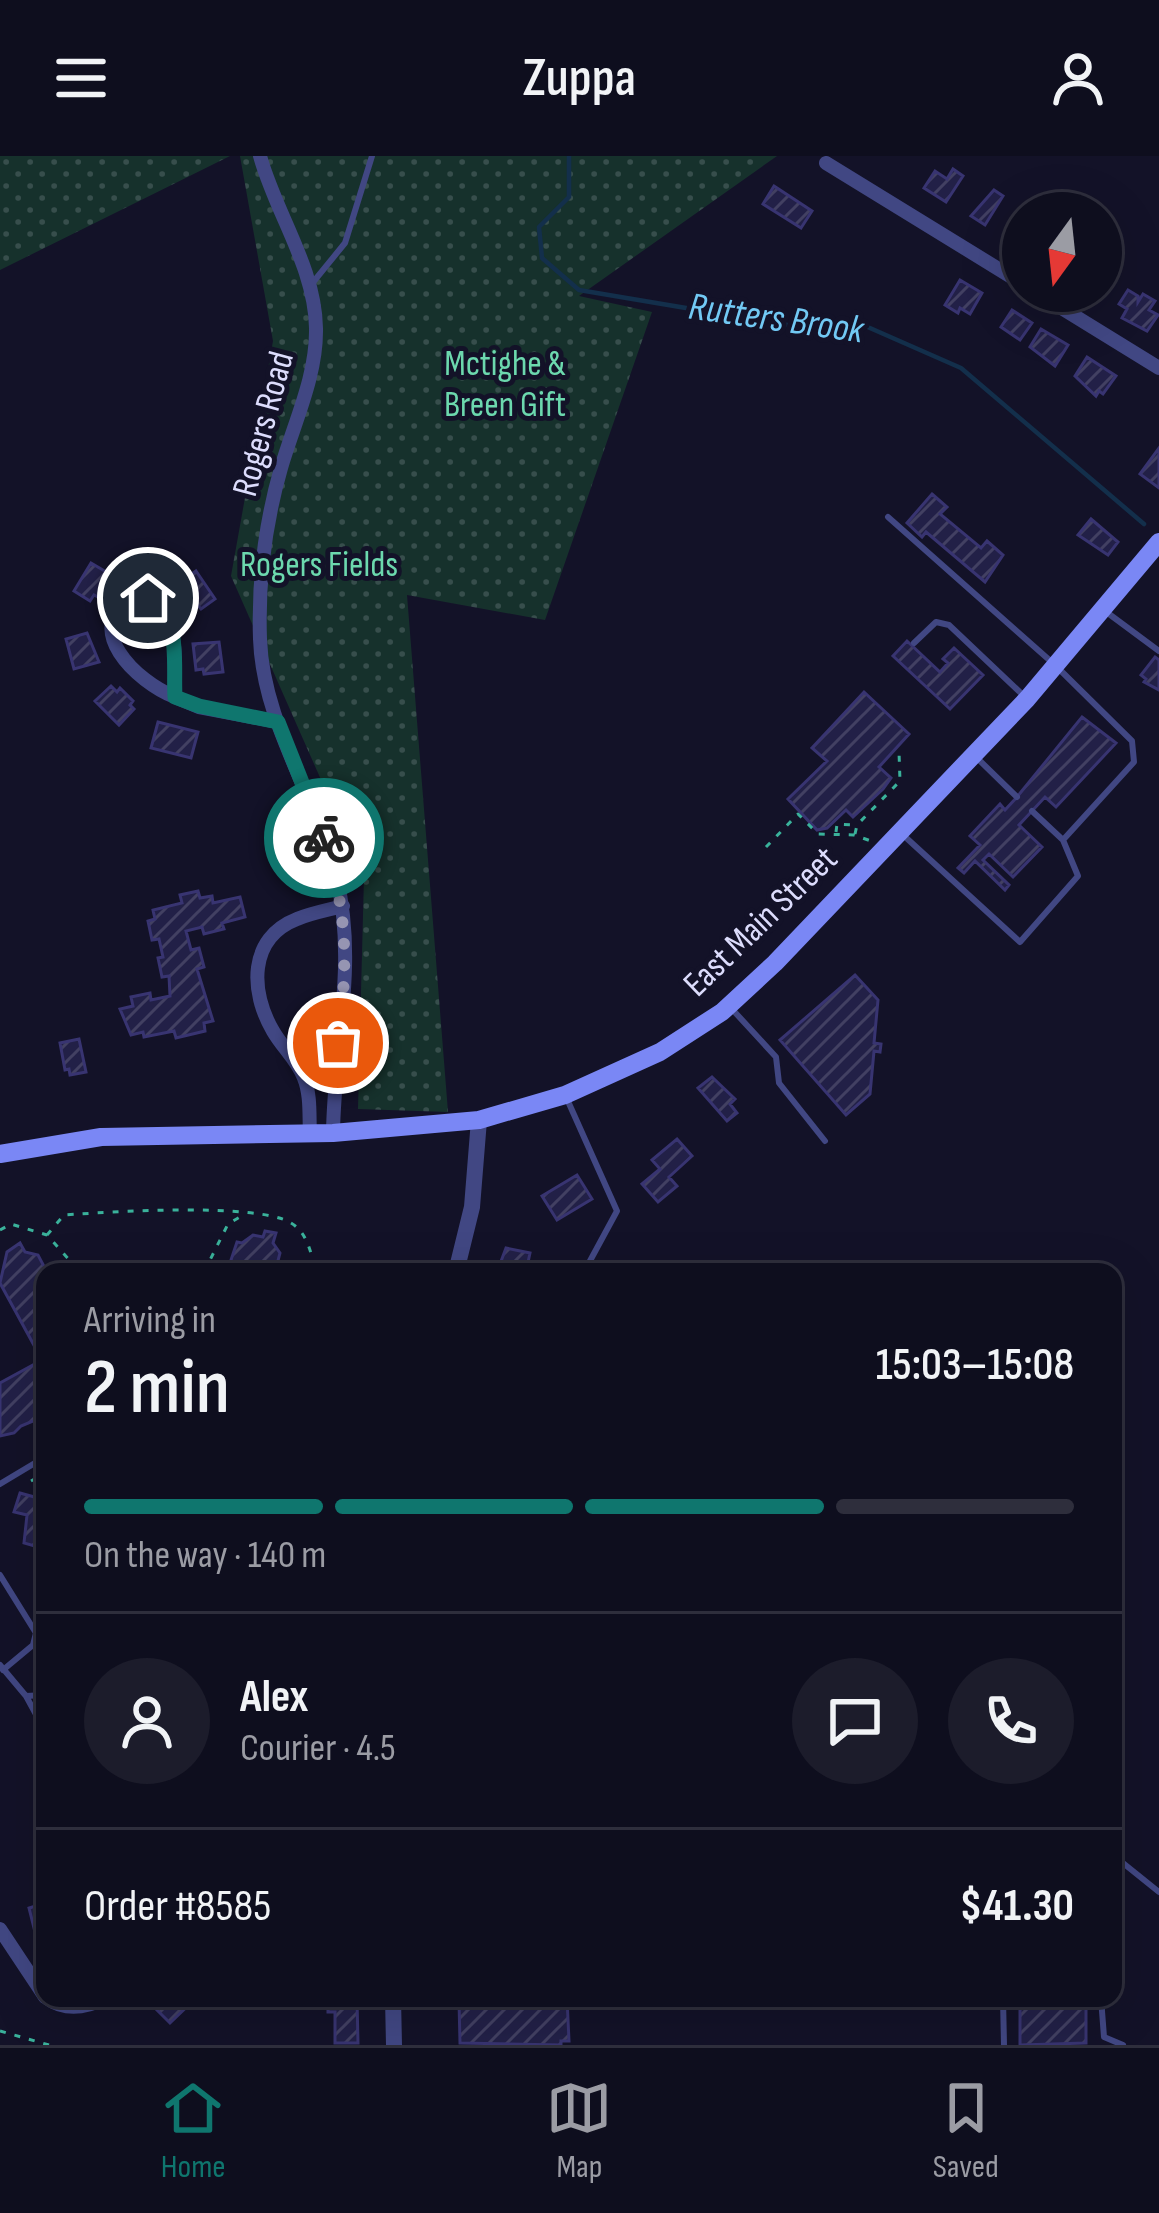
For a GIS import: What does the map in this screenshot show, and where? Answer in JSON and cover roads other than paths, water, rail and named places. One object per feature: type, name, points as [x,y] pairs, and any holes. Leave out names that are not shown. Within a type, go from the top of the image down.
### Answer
[{"type":"main road","name":"East Main Street","points":[[0,1154],[124,1135],[310,1134],[478,1120],[565,1095],[660,1052],[729,1005],[900,832],[1027,699],[1159,542]]},
{"type":"street","name":"Rogers Road","points":[[260,156],[310,286],[316,322],[314,356],[279,474],[260,578],[260,644],[278,722],[321,827],[343,906],[347,952],[333,1133]]},
{"type":"street","points":[[826,163],[1002,271]]},
{"type":"street","points":[[1068,312],[1159,368]]},
{"type":"street","points":[[175,697],[170,618],[153,599],[134,596],[116,610],[111,626],[122,657],[145,681],[175,697],[199,706],[278,722]]},
{"type":"street","points":[[305,1080],[258,999],[257,965],[280,929],[295,919],[343,906]]},
{"type":"street","points":[[310,1134],[305,1080],[311,1058],[340,1030]]},
{"type":"street","points":[[458,1263],[472,1207],[478,1120]]},
{"type":"street","points":[[0,1929],[36,1982]]},
{"type":"street","points":[[393,2007],[394,2045]]},
{"type":"lane","points":[[310,286],[345,243],[372,156]]},
{"type":"lane","points":[[887,517],[1055,665],[1132,742],[1134,762],[1063,840]]},
{"type":"lane","points":[[1102,609],[1159,652]]},
{"type":"lane","points":[[914,643],[936,622],[949,625],[1027,699]]},
{"type":"lane","points":[[974,755],[1017,797]]},
{"type":"lane","points":[[900,832],[1020,942],[1078,876],[1063,840],[1032,811]]},
{"type":"lane","points":[[729,1005],[776,1057],[779,1083],[825,1141]]},
{"type":"lane","points":[[565,1095],[617,1211],[589,1263]]},
{"type":"lane","points":[[0,1484],[36,1462]]},
{"type":"lane","points":[[0,1576],[36,1633],[33,1645],[2,1667],[36,1714]]},
{"type":"lane","points":[[26,1696],[36,1695]]},
{"type":"lane","points":[[1122,1862],[1159,1892]]},
{"type":"lane","points":[[1003,2007],[1004,2045]]},
{"type":"lane","points":[[1102,2007],[1104,2037],[1124,2045]]},
{"type":"waterway","name":"Rutters Brook","points":[[569,156],[569,197],[539,227],[542,258],[579,290],[787,325],[854,321],[961,368],[1144,524]]},
{"type":"park label","name":"Mctighe & Breen Gift","points":[[505,384]]},
{"type":"park label","name":"Rogers Fields","points":[[319,565]]}]
